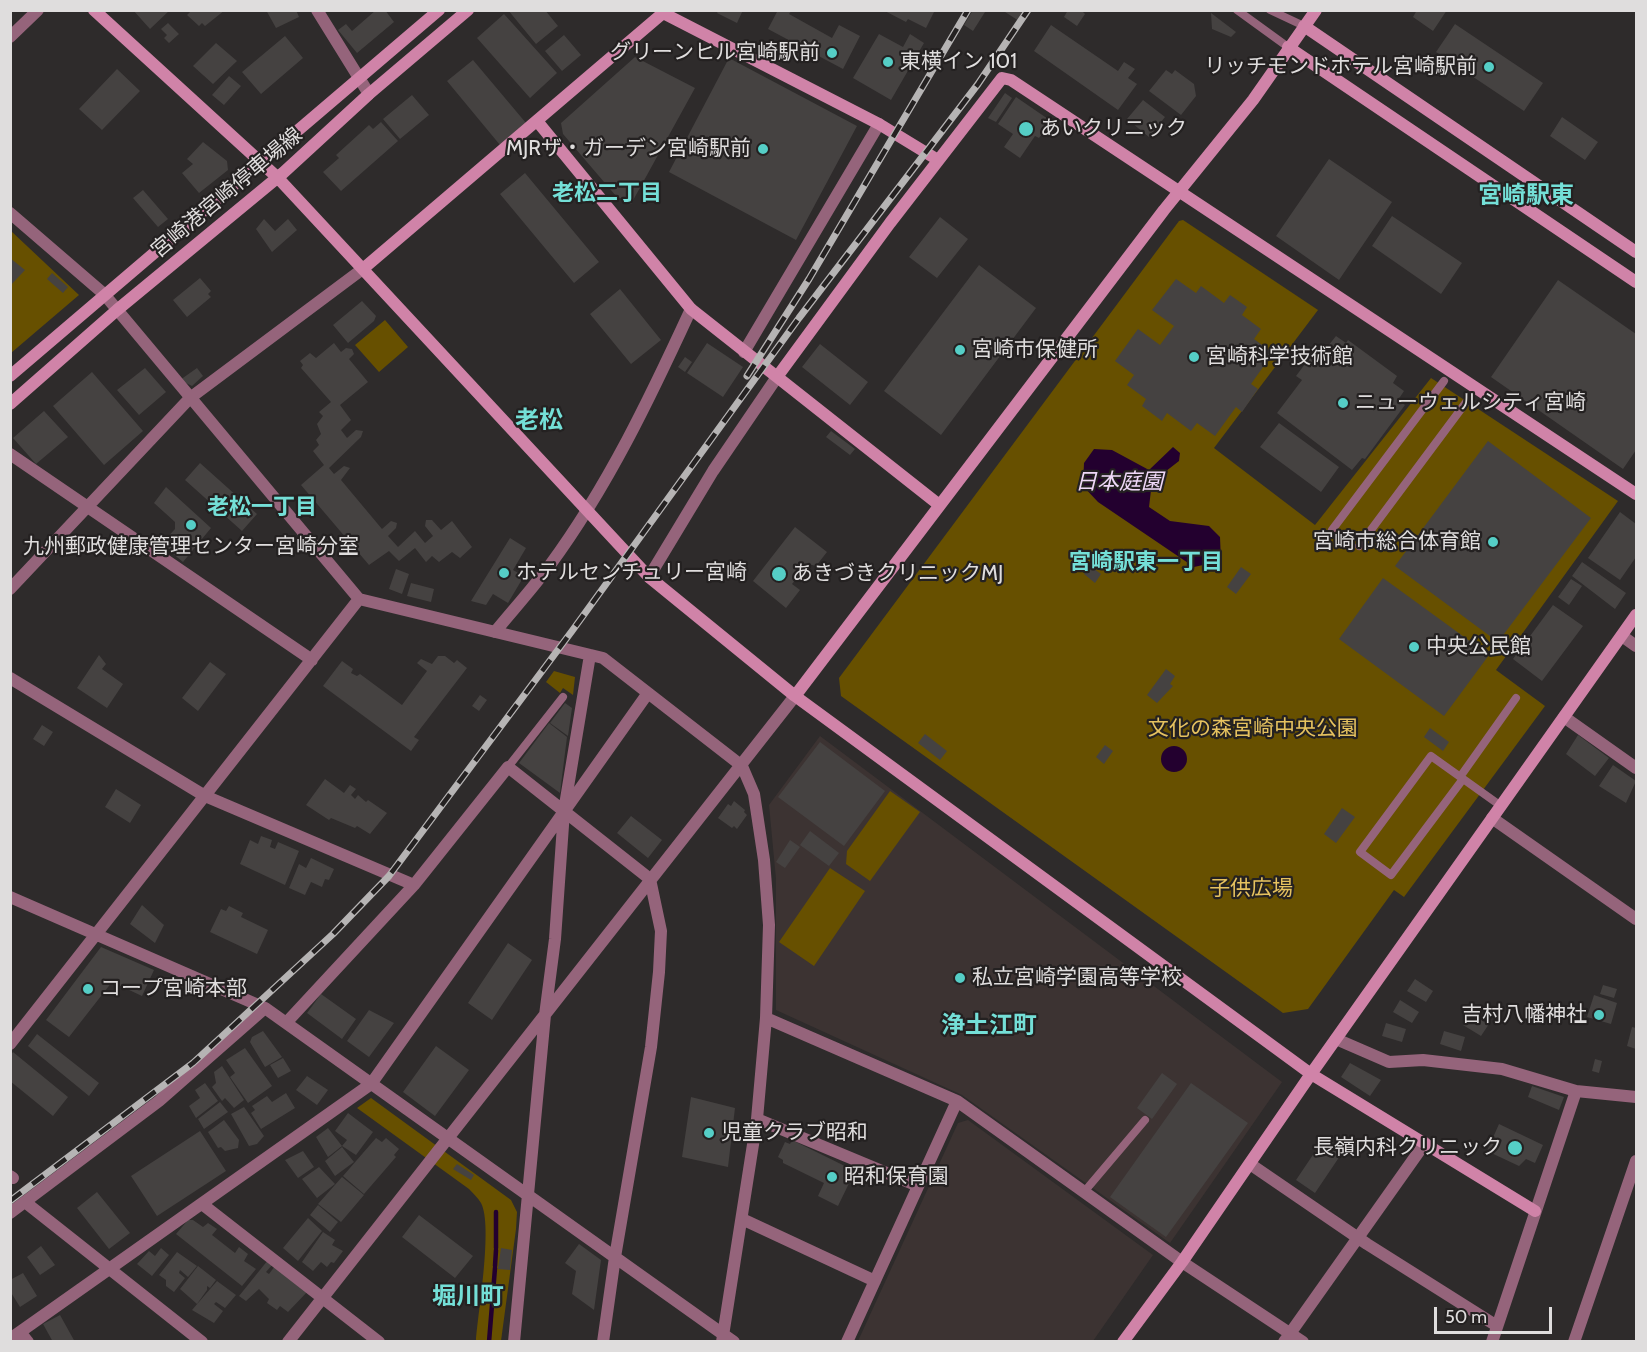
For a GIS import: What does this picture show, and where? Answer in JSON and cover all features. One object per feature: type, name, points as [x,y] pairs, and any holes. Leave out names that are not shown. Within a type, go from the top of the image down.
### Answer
[{"type":"street","points":[[10,37],[39,10]]},
{"type":"street","points":[[94,10],[278,178],[364,268],[586,513],[649,577],[795,696],[1311,1074],[1535,1211]]},
{"type":"street","points":[[317,10],[369,94]]},
{"type":"street","name":"宮崎港宮崎停車場線","points":[[10,376],[439,10]]},
{"type":"street","name":"宮崎港宮崎停車場線","points":[[10,404],[117,310],[278,178],[369,94],[468,10]]},
{"type":"street","points":[[288,1341],[650,879],[742,766],[938,504],[1178,191],[1254,100],[1288,47],[1316,10]]},
{"type":"street","points":[[10,589],[190,398],[364,268],[663,13],[879,124],[938,160]]},
{"type":"street","points":[[1304,26],[1636,252]]},
{"type":"street","points":[[1288,47],[1636,282]]},
{"type":"street","points":[[649,577],[713,471],[777,377],[938,160],[1002,78],[1011,80],[1636,494]]},
{"type":"street","points":[[537,121],[691,309],[938,504]]},
{"type":"street","points":[[744,352],[879,124]]},
{"type":"street","points":[[10,213],[104,294],[359,599],[603,658],[742,766],[754,794],[764,860],[769,925],[766,1017],[756,1119],[723,1338]]},
{"type":"street","points":[[495,632],[550,566],[586,513],[641,417],[691,309]]},
{"type":"street","points":[[10,454],[312,660]]},
{"type":"street","points":[[10,1044],[359,599]]},
{"type":"street","points":[[1123,1341],[1182,1262],[1311,1074],[1636,615]]},
{"type":"street","points":[[1622,636],[1636,646]]},
{"type":"street","points":[[514,1341],[545,1015],[555,939],[564,811],[590,655]]},
{"type":"street","points":[[10,678],[205,796],[414,885]]},
{"type":"street","points":[[20,1337],[109,1270],[371,1084],[648,693]]},
{"type":"street","points":[[1564,717],[1636,768]]},
{"type":"street","points":[[286,1023],[414,885],[508,767],[650,879],[661,931],[659,972],[651,1047],[603,1341]]},
{"type":"street","points":[[1492,818],[1636,919]]},
{"type":"street","points":[[10,897],[265,1008],[615,1257],[723,1338],[734,1341]]},
{"type":"street","points":[[10,1213],[159,1101],[265,1008]]},
{"type":"street","points":[[766,1017],[957,1101],[1288,1337],[1304,1341]]},
{"type":"street","points":[[1336,1039],[1389,1062],[1423,1060],[1502,1069],[1576,1090],[1636,1097]]},
{"type":"street","points":[[1492,1341],[1576,1090]]},
{"type":"street","points":[[847,1341],[957,1101]]},
{"type":"street","points":[[756,1119],[918,1186]]},
{"type":"street","points":[[1288,1337],[1425,1143]]},
{"type":"street","points":[[1574,1341],[1636,1161]]},
{"type":"street","points":[[1250,1164],[1359,1238],[1497,1326]]},
{"type":"street","points":[[25,1202],[202,1341]]},
{"type":"street","points":[[202,1204],[379,1341]]},
{"type":"street","points":[[742,1219],[875,1281]]},
{"type":"lane","points":[[1237,10],[1288,47]]},
{"type":"lane","points":[[1270,10],[1304,26]]},
{"type":"lane","points":[[1332,530],[1444,381]]},
{"type":"lane","points":[[1359,546],[1470,397]]},
{"type":"lane","points":[[508,767],[563,697]]},
{"type":"lane","points":[[1501,806],[1461,778],[1431,756],[1360,852],[1391,875],[1461,778],[1516,698]]},
{"type":"lane","points":[[1084,1192],[1145,1120]]},
{"type":"shaded area","name":"私立宮崎学園高等学校","points":[[820,736],[1282,1082],[1170,1243],[962,1095],[776,1010],[776,879],[769,805]]},
{"type":"shaded area","points":[[968,1120],[1153,1255],[1093,1341],[858,1341],[958,1123]]},
{"type":"green space","name":"文化の森宮崎中央公園","points":[[1183,220],[1318,310],[1214,448],[1315,525],[1431,378],[1618,501],[1496,670],[1545,706],[1404,897],[1394,890],[1308,1009],[1283,1013],[841,696],[839,678],[1179,221]]},
{"type":"green space","points":[[10,230],[79,295],[11,353],[10,353]]},
{"type":"green space","points":[[385,320],[408,347],[379,372],[355,345]]},
{"type":"green space","points":[[554,671],[575,677],[573,695],[563,688],[560,693],[546,682]]},
{"type":"green space","points":[[890,791],[920,812],[870,881],[846,864],[847,851]]},
{"type":"green space","points":[[830,868],[865,891],[814,966],[779,942]]},
{"type":"green space","points":[[371,1098],[511,1200],[517,1212],[516,1229],[501,1341],[476,1341],[486,1230],[481,1203],[469,1189],[357,1108]]},
{"type":"water","name":"日本庭園","points":[[1173,447],[1180,453],[1179,461],[1152,482],[1149,507],[1170,521],[1209,526],[1220,537],[1221,561],[1194,567],[1098,502],[1083,486],[1084,463],[1094,449],[1112,450],[1149,470]]},
{"type":"water","points":[[1174,746],[1183,750],[1187,759],[1183,768],[1174,772],[1165,768],[1161,759],[1165,750]]},
{"type":"building","points":[[133,10],[170,10],[150,29]]},
{"type":"building","points":[[192,10],[225,10],[205,26],[202,23],[199,26],[187,15]]},
{"type":"building","points":[[266,10],[296,10],[299,17],[276,28]]},
{"type":"building","points":[[376,10],[385,10],[394,22],[357,53],[338,30],[346,24],[352,31]]},
{"type":"building","points":[[508,10],[545,10],[558,26],[536,44]]},
{"type":"building","points":[[719,10],[743,10],[737,23],[717,13]]},
{"type":"building","name":"グリーンヒル宮崎駅前","points":[[778,10],[792,10],[789,14],[832,38],[839,25],[860,36],[843,69],[768,29]]},
{"type":"building","points":[[883,10],[935,10],[926,28],[908,19],[906,22]]},
{"type":"building","points":[[973,10],[985,12],[973,31],[964,25]]},
{"type":"building","points":[[1002,10],[1025,10],[1019,21]]},
{"type":"building","points":[[1068,10],[1081,10],[1085,14],[1077,26],[1064,17]]},
{"type":"building","points":[[1417,10],[1447,10],[1433,31],[1413,17]]},
{"type":"building","points":[[1211,13],[1236,32],[1231,37],[1212,29]]},
{"type":"building","points":[[504,14],[557,73],[530,98],[477,38]]},
{"type":"building","points":[[168,23],[179,34],[169,43],[164,38],[167,35],[161,29]]},
{"type":"building","name":"リッチモンドホテル宮崎駅前","points":[[1455,24],[1543,83],[1524,111],[1436,52]]},
{"type":"building","points":[[1051,25],[1118,71],[1124,62],[1135,69],[1128,78],[1137,84],[1118,110],[1034,51]]},
{"type":"building","name":"東横イン 101","points":[[879,34],[903,47],[910,34],[924,43],[891,100],[853,78]]},
{"type":"building","points":[[564,35],[581,55],[562,71],[545,51]]},
{"type":"building","points":[[285,36],[303,58],[261,94],[242,72]]},
{"type":"building","points":[[216,43],[237,61],[213,84],[193,66]]},
{"type":"building","points":[[635,57],[695,88],[631,204],[616,196],[563,134],[561,123]]},
{"type":"building","name":"MJRザ・ガーデン宮崎駅前","points":[[729,58],[857,126],[796,240],[669,172]]},
{"type":"building","points":[[473,60],[526,123],[500,145],[447,81]]},
{"type":"building","points":[[117,69],[140,91],[102,130],[79,109]]},
{"type":"building","points":[[1166,70],[1172,74],[1175,70],[1194,84],[1196,96],[1181,115],[1149,91]]},
{"type":"building","points":[[229,76],[241,86],[224,105],[212,95]]},
{"type":"building","points":[[1005,93],[1012,98],[996,122],[988,118]]},
{"type":"building","points":[[412,95],[429,115],[400,139],[383,119]]},
{"type":"building","name":"あいクリニック","points":[[1016,97],[1051,121],[1039,138],[1035,136],[1020,158],[1004,147],[1013,134],[998,124]]},
{"type":"building","points":[[1143,100],[1165,117],[1149,137],[1127,119]]},
{"type":"building","points":[[1562,117],[1598,142],[1585,160],[1550,136]]},
{"type":"building","points":[[381,122],[398,141],[341,191],[323,172],[339,158],[336,155],[369,125],[373,129]]},
{"type":"building","points":[[203,142],[227,161],[228,170],[199,193],[182,173],[193,164],[187,159]]},
{"type":"building","points":[[1329,159],[1392,202],[1339,280],[1276,236]]},
{"type":"building","points":[[525,173],[599,262],[574,283],[500,194]]},
{"type":"building","points":[[143,190],[168,219],[158,227],[133,198]]},
{"type":"building","points":[[1392,216],[1462,263],[1441,294],[1372,246]]},
{"type":"building","points":[[940,217],[968,239],[937,278],[909,257]]},
{"type":"building","points":[[264,219],[275,231],[288,219],[297,230],[272,252],[256,229]]},
{"type":"building","points":[[10,258],[25,270],[10,286]]},
{"type":"building","name":"宮崎市保健所","points":[[979,265],[1036,308],[941,435],[884,391]]},
{"type":"building","points":[[52,273],[68,287],[63,293],[47,279]]},
{"type":"building","points":[[200,278],[211,291],[208,294],[211,297],[187,317],[173,300]]},
{"type":"building","name":"宮崎科学技術館","points":[[1176,279],[1196,293],[1201,286],[1224,303],[1230,295],[1247,307],[1242,315],[1261,329],[1254,339],[1273,353],[1251,384],[1258,389],[1242,412],[1236,407],[1215,436],[1197,423],[1191,431],[1167,413],[1162,421],[1142,406],[1146,399],[1127,385],[1134,375],[1115,361],[1138,329],[1160,345],[1174,326],[1152,310]]},
{"type":"building","points":[[1558,280],[1636,334],[1636,450],[1623,469],[1491,377]]},
{"type":"building","points":[[620,289],[661,340],[631,364],[590,314]]},
{"type":"building","points":[[362,301],[376,316],[374,321],[348,343],[333,325]]},
{"type":"building","name":"ニューウェルシティ宮崎","points":[[1336,336],[1346,343],[1348,340],[1397,376],[1393,383],[1404,391],[1398,400],[1405,405],[1365,459],[1362,458],[1352,470],[1277,413],[1302,380],[1296,376],[1320,344],[1328,346]]},
{"type":"building","points":[[334,343],[341,352],[346,348],[352,349],[354,354],[349,359],[368,382],[340,405],[351,420],[341,430],[347,438],[356,430],[363,431],[361,437],[329,468],[334,474],[344,466],[350,468],[341,480],[382,529],[391,521],[397,523],[396,528],[388,536],[398,547],[415,531],[425,543],[433,536],[425,526],[426,520],[432,520],[441,530],[452,521],[472,547],[460,558],[452,552],[439,562],[432,556],[426,562],[415,548],[399,561],[389,551],[369,565],[301,485],[324,465],[313,451],[319,445],[316,440],[321,434],[317,424],[323,416],[319,412],[331,402],[301,368],[303,365],[300,361],[310,353],[316,358]]},
{"type":"building","points":[[707,343],[743,367],[723,397],[687,373]]},
{"type":"building","points":[[820,344],[868,382],[850,405],[802,367]]},
{"type":"building","points":[[685,357],[692,362],[685,372],[678,367]]},
{"type":"building","points":[[145,368],[166,392],[139,415],[117,390]]},
{"type":"building","points":[[197,368],[203,376],[192,386],[180,380]]},
{"type":"building","points":[[92,372],[143,431],[104,465],[53,406]]},
{"type":"building","points":[[44,411],[68,437],[36,464],[13,438]]},
{"type":"building","name":"ニューウェルシティ宮崎","points":[[1279,423],[1339,467],[1321,492],[1260,447]]},
{"type":"building","points":[[831,431],[855,449],[850,455],[826,437]]},
{"type":"building","name":"宮崎市総合体育館","points":[[1488,441],[1591,518],[1498,642],[1395,566]]},
{"type":"building","points":[[200,463],[257,514],[242,531],[185,480]]},
{"type":"building","name":"九州郵政健康管理センター宮崎分室","points":[[166,487],[211,528],[183,562],[161,544],[175,529],[175,522],[154,503]]},
{"type":"building","points":[[1620,512],[1636,524],[1636,557],[1620,580],[1588,558]]},
{"type":"building","name":"あきづきクリニックMJ","points":[[795,527],[827,552],[816,566],[808,564],[792,584],[800,590],[786,608],[753,581]]},
{"type":"building","name":"ホテルセンチュリー宮崎","points":[[510,538],[526,548],[513,570],[524,576],[508,603],[493,594],[486,605],[471,601]]},
{"type":"building","points":[[1582,562],[1626,593],[1615,609],[1572,576]]},
{"type":"building","points":[[1090,566],[1101,574],[1095,583],[1084,574]]},
{"type":"building","points":[[1241,567],[1251,574],[1236,594],[1227,587]]},
{"type":"building","points":[[396,569],[409,574],[402,594],[389,589]]},
{"type":"building","name":"中央公民館","points":[[1383,578],[1489,655],[1444,716],[1339,639]]},
{"type":"building","points":[[1571,579],[1582,586],[1569,605],[1558,597]]},
{"type":"building","points":[[411,583],[434,589],[431,602],[407,596]]},
{"type":"building","points":[[1553,605],[1583,626],[1542,681],[1513,659]]},
{"type":"building","points":[[99,655],[106,664],[102,669],[123,684],[107,708],[77,688]]},
{"type":"building","points":[[438,656],[445,656],[454,663],[457,660],[467,668],[414,737],[419,740],[411,751],[323,686],[342,661],[353,669],[351,673],[357,676],[360,674],[402,705],[427,671],[417,663],[421,659],[432,664]]},
{"type":"building","points":[[210,662],[226,674],[198,711],[182,698]]},
{"type":"building","points":[[1166,669],[1175,676],[1170,684],[1173,686],[1157,703],[1147,695]]},
{"type":"building","points":[[480,695],[487,700],[479,711],[472,706]]},
{"type":"building","points":[[565,703],[572,708],[568,736],[550,723]]},
{"type":"building","points":[[549,723],[567,737],[560,793],[519,763]]},
{"type":"building","points":[[42,725],[53,732],[44,746],[33,739]]},
{"type":"building","points":[[1430,728],[1449,742],[1443,751],[1424,737]]},
{"type":"building","points":[[925,734],[947,751],[940,760],[918,743]]},
{"type":"building","points":[[1578,735],[1609,758],[1595,776],[1566,754]]},
{"type":"building","points":[[820,742],[885,791],[844,846],[778,797]]},
{"type":"building","points":[[1105,745],[1113,751],[1104,764],[1096,757]]},
{"type":"building","points":[[1613,765],[1636,781],[1626,803],[1599,786]]},
{"type":"building","points":[[325,779],[344,793],[350,785],[356,789],[351,795],[355,799],[358,795],[387,813],[370,834],[357,826],[355,828],[331,818],[329,820],[306,805]]},
{"type":"building","points":[[116,789],[141,805],[130,823],[105,807]]},
{"type":"building","points":[[734,801],[745,810],[747,815],[737,829],[718,818],[728,804],[731,806]]},
{"type":"building","points":[[1342,808],[1355,817],[1336,843],[1324,834]]},
{"type":"building","points":[[631,816],[662,840],[648,858],[617,833]]},
{"type":"building","points":[[810,831],[839,853],[829,866],[800,845]]},
{"type":"building","points":[[261,836],[272,840],[270,847],[275,849],[278,842],[299,851],[285,885],[240,864],[250,840],[258,844]]},
{"type":"building","points":[[790,840],[800,847],[785,868],[776,862]]},
{"type":"building","points":[[311,858],[334,869],[329,880],[325,879],[322,887],[311,882],[305,895],[289,888],[299,864],[306,868]]},
{"type":"building","points":[[142,905],[164,925],[155,943],[130,924]]},
{"type":"building","points":[[229,906],[243,913],[241,917],[268,930],[257,954],[210,932],[221,909],[226,911]]},
{"type":"building","points":[[508,943],[532,960],[492,1020],[468,1003]]},
{"type":"building","name":"コープ宮崎本部","points":[[101,947],[154,970],[142,996],[112,982],[69,1037],[46,1020]]},
{"type":"building","points":[[1415,979],[1433,991],[1426,1002],[1407,991]]},
{"type":"building","points":[[1603,985],[1617,989],[1614,998],[1600,994]]},
{"type":"building","points":[[321,994],[356,1019],[342,1039],[307,1013]]},
{"type":"building","points":[[1594,995],[1617,1003],[1611,1024],[1587,1017]]},
{"type":"building","points":[[1400,1000],[1419,1012],[1412,1023],[1393,1012]]},
{"type":"building","points":[[369,1010],[394,1023],[369,1057],[347,1041]]},
{"type":"building","points":[[1470,1013],[1489,1024],[1481,1036],[1463,1025]]},
{"type":"building","points":[[1386,1023],[1406,1029],[1402,1042],[1382,1036]]},
{"type":"building","points":[[1632,1027],[1636,1028],[1636,1049],[1627,1046]]},
{"type":"building","points":[[263,1031],[282,1057],[265,1067],[250,1042],[252,1037]]},
{"type":"building","points":[[1444,1031],[1465,1037],[1461,1051],[1440,1044]]},
{"type":"building","points":[[37,1034],[99,1083],[89,1096],[28,1046]]},
{"type":"building","points":[[436,1046],[469,1070],[435,1116],[403,1092]]},
{"type":"building","points":[[245,1048],[272,1086],[248,1103],[230,1077],[235,1073],[226,1060]]},
{"type":"building","points":[[13,1052],[68,1097],[53,1116],[10,1081],[10,1056]]},
{"type":"building","points":[[283,1058],[291,1071],[278,1078],[270,1065]]},
{"type":"building","points":[[1595,1059],[1602,1061],[1599,1073],[1592,1071]]},
{"type":"building","points":[[1350,1063],[1381,1080],[1370,1096],[1341,1077]]},
{"type":"building","points":[[222,1066],[244,1100],[234,1108],[225,1098],[222,1101],[212,1087],[216,1083],[214,1072]]},
{"type":"building","points":[[1162,1073],[1177,1084],[1152,1119],[1137,1108]]},
{"type":"building","points":[[307,1076],[328,1090],[317,1105],[296,1090]]},
{"type":"building","points":[[205,1083],[218,1101],[196,1118],[189,1106],[200,1098],[195,1090]]},
{"type":"building","points":[[1191,1083],[1248,1123],[1166,1237],[1110,1197]]},
{"type":"building","points":[[1532,1086],[1564,1097],[1559,1110],[1528,1097]]},
{"type":"building","points":[[286,1093],[295,1108],[261,1129],[251,1113],[255,1110],[252,1106],[267,1096],[272,1102]]},
{"type":"building","name":"児童クラブ昭和","points":[[691,1097],[735,1108],[728,1167],[682,1157]]},
{"type":"building","points":[[220,1102],[228,1112],[204,1129],[198,1119]]},
{"type":"building","points":[[244,1107],[264,1136],[257,1144],[249,1146],[231,1114]]},
{"type":"building","points":[[348,1113],[373,1132],[356,1155],[342,1146],[347,1140],[335,1131]]},
{"type":"building","points":[[224,1120],[239,1140],[238,1148],[225,1151],[221,1147],[218,1148],[208,1132]]},
{"type":"building","name":"長嶺内科クリニック","points":[[1499,1124],[1543,1145],[1535,1163],[1526,1159],[1519,1166],[1487,1151]]},
{"type":"building","points":[[328,1128],[342,1146],[328,1157],[316,1137]]},
{"type":"building","points":[[200,1131],[226,1171],[157,1216],[131,1176]]},
{"type":"building","points":[[1325,1137],[1344,1150],[1315,1193],[1296,1180]]},
{"type":"building","points":[[376,1138],[382,1142],[386,1138],[399,1149],[394,1155],[396,1157],[364,1194],[343,1176]]},
{"type":"building","name":"昭和保育園","points":[[792,1140],[855,1171],[838,1206],[818,1196],[824,1183],[783,1163],[783,1160],[778,1157],[785,1142],[790,1144]]},
{"type":"building","points":[[342,1147],[354,1162],[335,1176],[325,1161]]},
{"type":"building","points":[[303,1151],[314,1167],[298,1178],[285,1160]]},
{"type":"building","points":[[457,1164],[474,1175],[471,1180],[453,1169]]},
{"type":"building","points":[[319,1167],[335,1184],[317,1198],[302,1179]]},
{"type":"building","points":[[342,1177],[364,1195],[341,1222],[318,1204]]},
{"type":"building","points":[[97,1192],[130,1233],[109,1249],[77,1208]]},
{"type":"building","points":[[318,1205],[338,1222],[330,1232],[310,1215]]},
{"type":"building","points":[[419,1215],[473,1256],[455,1278],[402,1237]]},
{"type":"building","points":[[308,1218],[322,1231],[298,1261],[283,1248]]},
{"type":"building","points":[[188,1220],[193,1220],[203,1227],[208,1223],[217,1229],[212,1235],[235,1253],[239,1247],[248,1254],[244,1261],[256,1269],[242,1286],[176,1234]]},
{"type":"building","points":[[323,1232],[335,1240],[332,1245],[343,1251],[334,1263],[331,1262],[327,1267],[321,1262],[313,1271],[302,1262]]},
{"type":"building","points":[[579,1244],[601,1260],[594,1310],[572,1294],[576,1271],[565,1263]]},
{"type":"building","points":[[41,1246],[55,1265],[40,1275],[27,1257]]},
{"type":"building","points":[[161,1248],[169,1255],[152,1276],[137,1264],[149,1251],[155,1256]]},
{"type":"building","points":[[501,1248],[512,1250],[510,1270],[498,1269]]},
{"type":"building","points":[[177,1252],[197,1266],[188,1277],[180,1270],[179,1273],[185,1278],[174,1292],[166,1286],[166,1280],[159,1275]]},
{"type":"building","points":[[268,1260],[273,1264],[266,1272],[269,1274],[275,1266],[308,1291],[288,1312],[280,1306],[277,1310],[267,1303],[269,1299],[259,1289],[246,1301],[239,1296]]},
{"type":"building","points":[[198,1266],[216,1280],[210,1288],[207,1286],[207,1290],[197,1304],[180,1289]]},
{"type":"building","points":[[23,1273],[37,1296],[20,1307],[10,1291],[10,1280]]},
{"type":"building","points":[[217,1281],[236,1295],[225,1308],[216,1302],[214,1304],[223,1311],[214,1323],[192,1310]]},
{"type":"building","points":[[60,1315],[75,1342],[53,1342],[43,1324]]},
{"type":"waterway","points":[[496,1212],[496,1248]]},
{"type":"waterway","points":[[495,1266],[496,1250]]},
{"type":"waterway","points":[[489,1342],[495,1268]]},
{"type":"railway","points":[[747,376],[809,279],[968,10]]},
{"type":"railway","points":[[10,1201],[193,1063],[333,934],[389,876],[572,631],[799,318],[978,84],[1028,10]]},
{"type":"place","name":"グリーンヒル宮崎駅前","points":[[832,53]]},
{"type":"place","name":"東横イン 101","points":[[888,62]]},
{"type":"place","name":"リッチモンドホテル宮崎駅前","points":[[1489,67]]},
{"type":"place","name":"あいクリニック","points":[[1026,129]]},
{"type":"place","name":"MJRザ・ガーデン宮崎駅前","points":[[763,149]]},
{"type":"place","name":"宮崎市保健所","points":[[960,350]]},
{"type":"place","name":"宮崎科学技術館","points":[[1194,357]]},
{"type":"place","name":"ニューウェルシティ宮崎","points":[[1343,403]]},
{"type":"place","name":"九州郵政健康管理センター宮崎分室","points":[[191,525]]},
{"type":"place","name":"宮崎市総合体育館","points":[[1493,542]]},
{"type":"place","name":"ホテルセンチュリー宮崎","points":[[504,573]]},
{"type":"place","name":"あきづきクリニックMJ","points":[[779,574]]},
{"type":"place","name":"中央公民館","points":[[1414,647]]},
{"type":"place","name":"私立宮崎学園高等学校","points":[[960,978]]},
{"type":"place","name":"コープ宮崎本部","points":[[88,989]]},
{"type":"place","name":"吉村八幡神社","points":[[1599,1015]]},
{"type":"place","name":"児童クラブ昭和","points":[[709,1133]]},
{"type":"place","name":"長嶺内科クリニック","points":[[1515,1148]]},
{"type":"place","name":"昭和保育園","points":[[832,1177]]},
{"type":"district","name":"老松二丁目","points":[[607,194]]},
{"type":"district","name":"宮崎駅東","points":[[1526,196]]},
{"type":"district","name":"老松","points":[[539,421]]},
{"type":"district","name":"老松一丁目","points":[[262,508]]},
{"type":"district","name":"宮崎駅東一丁目","points":[[1146,563]]},
{"type":"district","name":"浄土江町","points":[[989,1026]]},
{"type":"district","name":"堀川町","points":[[468,1297]]},
{"type":"park label","name":"子供広場","points":[[1251,889]]}]
